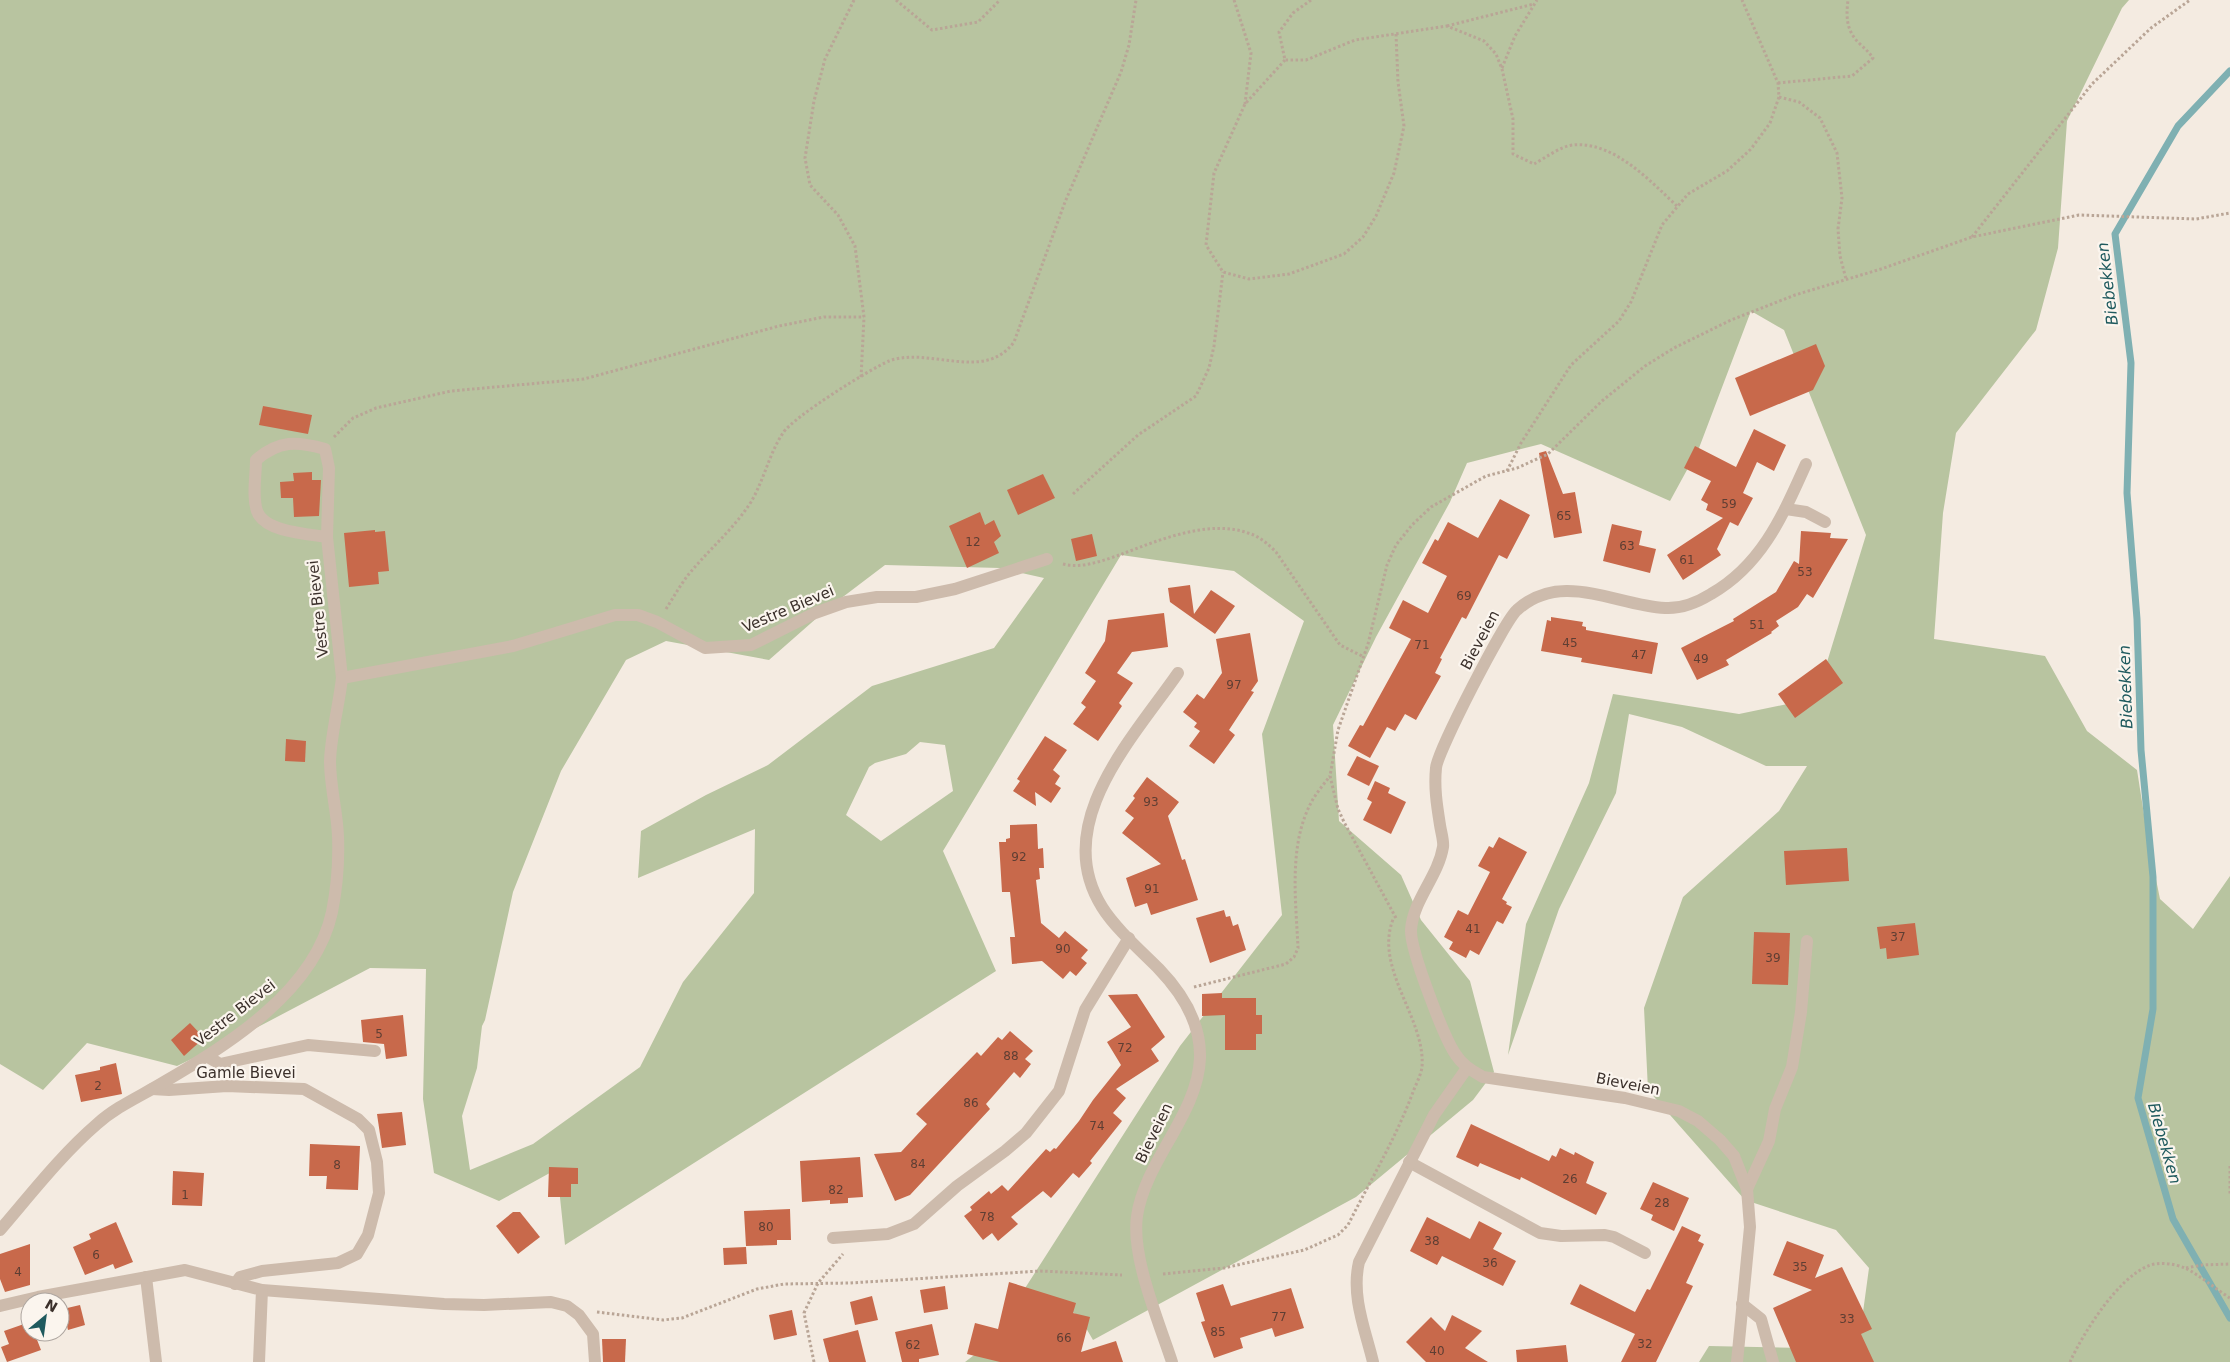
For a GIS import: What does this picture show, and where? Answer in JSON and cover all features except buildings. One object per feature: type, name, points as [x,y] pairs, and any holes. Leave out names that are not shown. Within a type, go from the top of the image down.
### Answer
[{"type":"street","points":[[325,449],[303,443],[283,445],[268,450],[256,460],[255,499],[257,512],[262,521],[280,529],[327,537]]},
{"type":"street","name":"Vestre Bievei","points":[[0,1230],[64,1156],[97,1124],[125,1103],[208,1057],[241,1033],[288,992],[322,943],[332,913],[336,883],[338,836],[330,760],[342,678],[327,537],[329,468],[325,449]]},
{"type":"street","name":"Bieveien","points":[[1737,1359],[1750,1227],[1747,1189],[1734,1156],[1698,1120],[1679,1110],[1625,1098],[1483,1077],[1467,1068],[1456,1057],[1446,1039],[1424,978],[1411,931],[1417,906],[1437,868],[1443,845],[1434,787],[1436,764],[1454,723],[1514,612],[1532,598],[1554,590],[1579,591],[1666,609],[1695,604],[1722,588],[1748,567],[1769,539],[1786,509],[1806,464]]},
{"type":"street","points":[[1786,509],[1806,512],[1825,522]]},
{"type":"street","name":"Vestre Bievei","points":[[342,678],[513,646],[614,615],[638,615],[657,622],[705,648],[751,645],[815,612],[846,602],[876,597],[916,597],[955,590],[1046,559]]},
{"type":"street","name":"Bieveien","points":[[1172,1362],[1141,1263],[1137,1244],[1137,1216],[1145,1190],[1194,1087],[1200,1059],[1199,1044],[1192,1016],[1179,990],[1102,908],[1090,884],[1084,857],[1089,816],[1106,777],[1178,673]]},
{"type":"street","points":[[832,1238],[888,1234],[914,1224],[957,1186],[1026,1133],[1044,1113],[1058,1091],[1084,1010],[1129,938]]},
{"type":"street","name":"Bieveien","points":[[1747,1189],[1769,1141],[1775,1109],[1792,1067],[1801,1012],[1807,941]]},
{"type":"street","points":[[208,1057],[220,1064],[308,1045],[375,1051]]},
{"type":"street","points":[[1373,1362],[1357,1300],[1355,1278],[1359,1262],[1434,1115],[1467,1068]]},
{"type":"street","name":"Gamle Bievei","points":[[152,1089],[169,1090],[227,1086],[304,1089],[358,1118],[369,1130],[377,1162],[379,1193],[368,1235],[357,1254],[338,1263],[262,1271],[240,1277],[235,1284]]},
{"type":"street","points":[[1409,1162],[1540,1233],[1561,1236],[1605,1235],[1614,1237],[1645,1253]]},
{"type":"street","points":[[0,1306],[38,1296],[185,1270],[262,1290],[452,1304],[484,1305],[551,1302],[567,1306],[579,1315],[593,1334],[595,1362]]},
{"type":"street","points":[[146,1277],[156,1362]]},
{"type":"street","points":[[259,1362],[262,1290]]},
{"type":"street","points":[[1742,1304],[1761,1319],[1773,1362]]},
{"type":"street","points":[[1726,1362],[1737,1359]]},
{"type":"path","points":[[854,0],[825,59],[814,101],[805,158],[810,185],[838,215],[855,246],[864,317],[861,378]]},
{"type":"path","points":[[896,0],[932,30],[978,22],[1000,0]]},
{"type":"path","points":[[657,622],[692,570],[728,531],[751,502],[783,432],[810,408],[890,361],[918,358],[985,362],[1006,353],[1014,342],[1065,202],[1120,72],[1129,45],[1136,0]]},
{"type":"path","points":[[1073,494],[1138,435],[1196,396],[1209,368],[1220,312],[1223,272],[1206,245],[1207,222],[1214,173],[1245,104],[1251,53],[1234,0]]},
{"type":"path","points":[[1285,60],[1279,32],[1294,13],[1311,0]]},
{"type":"path","points":[[1502,69],[1515,36],[1537,0]]},
{"type":"path","points":[[1507,472],[1521,443],[1571,365],[1619,321],[1631,302],[1662,225],[1688,194],[1727,171],[1751,149],[1770,123],[1778,97],[1778,83],[1742,0]]},
{"type":"path","points":[[1778,83],[1852,76],[1873,58],[1870,52],[1854,38],[1846,21],[1848,0]]},
{"type":"path","points":[[1972,237],[2092,84],[2151,28],[2190,0]]},
{"type":"path","points":[[1245,104],[1285,60],[1306,60],[1355,40],[1447,26],[1534,4]]},
{"type":"path","points":[[1447,26],[1484,41],[1496,54],[1502,69],[1513,119],[1513,154],[1534,164],[1571,145],[1594,146],[1635,166],[1677,206]]},
{"type":"path","points":[[1223,272],[1249,279],[1289,274],[1344,254],[1363,237],[1376,216],[1394,173],[1404,126],[1396,34]]},
{"type":"path","points":[[1778,97],[1799,102],[1820,118],[1837,153],[1842,198],[1838,229],[1840,256],[1846,279]]},
{"type":"path","points":[[1411,931],[1395,917],[1344,822],[1338,809],[1330,776],[1338,730],[1364,657],[1387,565],[1396,545],[1412,524],[1431,507],[1486,476],[1507,472],[1548,454],[1602,401],[1645,366],[1674,348],[1731,320],[1795,295],[1972,237],[2079,215],[2104,214],[2129,217],[2196,219],[2230,213]]},
{"type":"path","points":[[325,449],[353,418],[376,408],[451,391],[584,379],[779,326],[824,317],[864,317]]},
{"type":"path","points":[[1046,559],[1070,566],[1101,562],[1162,539],[1205,530],[1228,529],[1248,532],[1265,542],[1276,552],[1340,645],[1364,657]]},
{"type":"path","points":[[1179,990],[1232,979],[1286,964],[1294,957],[1298,948],[1294,873],[1298,842],[1312,802],[1330,776]]},
{"type":"path","points":[[1163,1274],[1224,1268],[1304,1250],[1338,1235],[1348,1225],[1407,1108],[1422,1069],[1422,1050],[1391,962],[1390,928],[1395,917]]},
{"type":"path","points":[[2230,1166],[2230,1196]]},
{"type":"path","points":[[814,1362],[804,1313],[818,1283],[859,1236]]},
{"type":"path","points":[[2070,1362],[2079,1342],[2102,1309],[2132,1276],[2148,1265],[2163,1263],[2186,1268],[2230,1298]]},
{"type":"path","points":[[2186,1268],[2202,1264],[2230,1264]]},
{"type":"path","points":[[579,1315],[601,1311],[663,1320],[682,1318],[757,1289],[784,1284],[1040,1271],[1122,1275]]},
{"type":"green space","points":[[0,0],[2129,0],[2122,8],[2067,121],[2058,248],[2036,330],[1956,433],[1943,513],[1934,639],[2045,656],[2087,731],[2137,770],[2160,899],[2193,929],[2230,876],[2230,1362],[1699,1362],[1709,1346],[1858,1349],[1869,1268],[1836,1230],[1745,1200],[1648,1090],[1644,1008],[1683,897],[1779,811],[1807,766],[1766,766],[1682,727],[1629,714],[1616,793],[1559,909],[1508,1055],[1526,924],[1589,783],[1613,694],[1739,714],[1816,698],[1866,535],[1784,330],[1751,311],[1699,448],[1670,501],[1541,444],[1467,463],[1450,502],[1376,637],[1333,725],[1339,821],[1401,875],[1421,920],[1470,981],[1494,1072],[1473,1100],[1356,1197],[1093,1340],[1079,1316],[1065,1308],[1007,1362],[965,1362],[990,1343],[1180,1046],[1282,915],[1262,734],[1304,621],[1234,571],[1121,555],[943,851],[996,971],[565,1245],[557,1169],[499,1201],[434,1173],[423,1099],[426,969],[370,968],[258,1027],[177,1066],[87,1043],[43,1090],[0,1064]],"holes":[[[885,565],[1000,568],[1044,578],[994,648],[872,686],[768,765],[706,795],[641,831],[638,878],[755,829],[754,893],[683,982],[640,1067],[533,1144],[470,1170],[462,1116],[477,1068],[482,1026],[485,1020],[513,892],[561,771],[626,660],[666,641],[769,660],[827,609]],[[920,742],[945,745],[953,791],[881,841],[846,815],[869,767],[875,763],[906,754]]]},
{"type":"waterway","name":"Biebekken","points":[[2230,71],[2178,126],[2115,234],[2131,363],[2127,493],[2137,619],[2141,750],[2153,877],[2153,1009],[2138,1098],[2173,1219],[2230,1318]]}]
